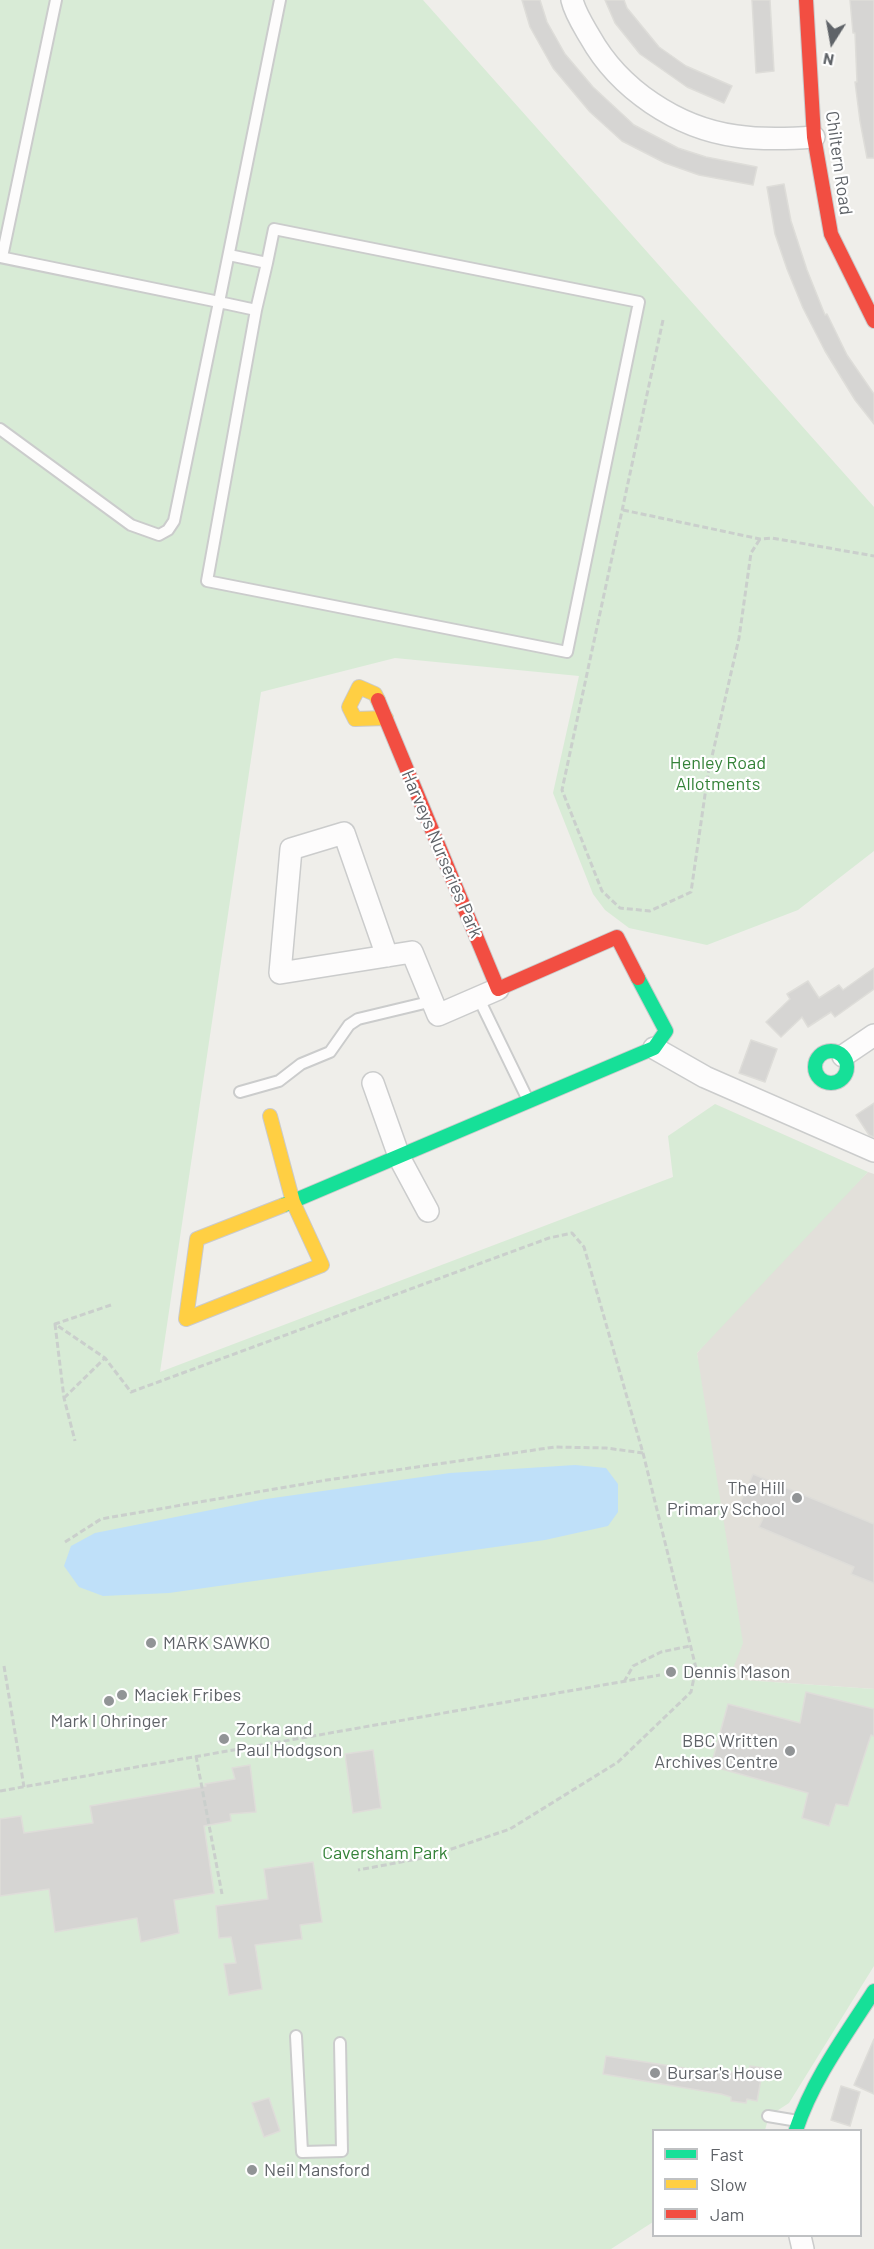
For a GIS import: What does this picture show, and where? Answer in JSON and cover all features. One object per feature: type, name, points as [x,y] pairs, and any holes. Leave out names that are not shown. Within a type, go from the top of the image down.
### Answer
[{"type":"street","points":[[572,0],[600,55],[632,89],[684,122],[735,136],[784,139],[814,137]]},
{"type":"street","name":"Chiltern Road","points":[[806,0],[814,137],[831,234],[874,321]]},
{"type":"street","name":"Harveys Nurseries Park","points":[[386,718],[498,989]]},
{"type":"street","points":[[270,1116],[293,1202],[322,1265],[186,1319],[197,1239],[293,1202],[400,1159],[654,1048],[666,1031],[617,937],[438,1015],[412,952],[387,956],[280,972],[291,849],[344,834],[387,956]]},
{"type":"street","points":[[843,1056],[874,1035]]},
{"type":"street","points":[[654,1048],[705,1077],[874,1151]]},
{"type":"street","points":[[373,1083],[400,1159],[428,1211]]},
{"type":"street","points":[[797,2126],[822,2071],[874,1991]]},
{"type":"lane","points":[[56,0],[1,257],[256,310]]},
{"type":"lane","points":[[0,429],[131,525],[159,535],[168,530],[174,521],[280,0]]},
{"type":"lane","points":[[274,229],[639,302],[567,652],[207,582],[256,310],[274,229]]},
{"type":"lane","points":[[229,255],[267,263]]},
{"type":"lane","points":[[478,997],[529,1103]]},
{"type":"lane","points":[[240,1092],[279,1081],[301,1064],[330,1052],[349,1024],[358,1019],[433,1001]]},
{"type":"lane","points":[[296,2036],[302,2152],[342,2151],[340,2043]]},
{"type":"lane","points":[[768,2116],[797,2126]]},
{"type":"path","points":[[663,320],[562,790],[602,891],[620,909],[650,911],[691,892],[708,774],[739,638],[751,553],[760,539]]},
{"type":"path","points":[[622,510],[760,539],[772,538],[874,556]]},
{"type":"path","points":[[55,1324],[105,1358],[131,1392],[537,1242],[572,1233],[584,1247],[643,1453],[696,1668],[691,1692],[618,1762],[510,1829],[428,1857],[358,1870]]},
{"type":"path","points":[[55,1324],[111,1305]]},
{"type":"path","points":[[55,1324],[64,1398],[75,1442]]},
{"type":"path","points":[[64,1398],[105,1358]]},
{"type":"path","points":[[65,1542],[101,1519],[327,1480],[555,1447],[606,1448],[643,1453]]},
{"type":"path","points":[[624,1682],[633,1666],[661,1652],[690,1646]]},
{"type":"path","points":[[4,1666],[24,1787]]},
{"type":"path","points":[[0,1791],[660,1675]]},
{"type":"path","points":[[196,1756],[222,1894]]},
{"type":"shaded area","name":"The Hill Primary School","points":[[868,1172],[874,1174],[874,1689],[728,1679],[697,1353],[769,1270]]},
{"type":"green space","name":"Caversham Park","points":[[0,0],[423,0],[874,507],[874,851],[798,910],[707,945],[629,928],[605,910],[593,894],[553,793],[579,676],[395,658],[261,692],[160,1372],[673,1177],[668,1136],[715,1104],[868,1172],[697,1353],[743,1643],[729,1679],[874,1689],[874,1966],[789,2103],[769,2116],[765,2129],[652,2129],[652,2223],[611,2249],[0,2249]]},
{"type":"water","points":[[575,1465],[606,1468],[618,1484],[618,1512],[608,1526],[545,1540],[169,1593],[103,1596],[79,1587],[64,1566],[71,1546],[95,1533],[266,1499],[450,1473]]},
{"type":"building","points":[[522,0],[540,0],[547,22],[565,54],[593,87],[634,125],[678,148],[706,157],[757,167],[753,185],[699,175],[665,163],[622,141],[590,112],[553,68],[530,27]]},
{"type":"building","points":[[605,0],[624,0],[627,8],[659,47],[686,66],[732,86],[724,103],[687,87],[640,54],[615,23]]},
{"type":"building","points":[[752,0],[770,0],[774,71],[756,73]]},
{"type":"building","points":[[850,0],[874,0],[874,158],[867,158],[860,121],[855,82],[857,82],[855,33],[853,33]]},
{"type":"building","points":[[784,184],[791,221],[825,315],[827,314],[847,355],[874,394],[874,424],[855,400],[825,351],[803,308],[787,269],[775,234],[767,187]]},
{"type":"building","points":[[874,968],[874,989],[835,1017],[831,1012],[808,1027],[802,1017],[781,1037],[766,1022],[790,999],[787,994],[808,981],[819,998],[839,985],[843,990]]},
{"type":"building","points":[[751,1040],[777,1049],[765,1082],[739,1073]]},
{"type":"building","points":[[874,1103],[874,1137],[869,1135],[856,1115]]},
{"type":"building","points":[[753,1474],[874,1524],[874,1583],[851,1574],[854,1567],[759,1527],[765,1514],[740,1503]]},
{"type":"building","name":"BBC Written Archives Centre","points":[[806,1692],[874,1709],[874,1736],[871,1735],[848,1806],[836,1804],[829,1826],[802,1818],[808,1793],[711,1766],[728,1704],[800,1723]]},
{"type":"building","points":[[373,1750],[381,1808],[353,1813],[345,1754]]},
{"type":"building","points":[[250,1765],[256,1812],[230,1814],[231,1821],[204,1826],[214,1893],[174,1900],[179,1933],[141,1942],[137,1918],[55,1932],[49,1889],[0,1896],[0,1819],[21,1816],[24,1833],[93,1823],[90,1806],[235,1779],[232,1768]]},
{"type":"building","points":[[313,1862],[322,1922],[300,1925],[302,1939],[255,1945],[262,1989],[229,1995],[224,1964],[236,1963],[231,1937],[219,1938],[216,1906],[268,1899],[264,1869]]},
{"type":"building","points":[[874,2039],[874,2094],[854,2085]]},
{"type":"building","points":[[606,2056],[703,2071],[704,2068],[748,2075],[750,2066],[763,2068],[757,2101],[747,2099],[746,2103],[731,2101],[731,2097],[721,2094],[603,2074]]},
{"type":"building","points":[[841,2086],[860,2092],[850,2126],[831,2120]]},
{"type":"building","points":[[269,2098],[280,2131],[264,2137],[252,2103]]},
{"type":"traffic: fast","points":[[284,1205],[654,1048],[666,1031],[638,978]]},
{"type":"traffic: fast","points":[[831,1051],[842,1056],[847,1067],[842,1078],[831,1083],[820,1078],[815,1067],[820,1056],[831,1051]]},
{"type":"traffic: fast","points":[[796,2129],[821,2075],[874,1991]]},
{"type":"traffic: slow","points":[[378,700],[375,694],[359,687],[349,707],[355,719],[386,718]]},
{"type":"traffic: slow","points":[[270,1116],[293,1202],[322,1265],[186,1319],[197,1239],[284,1205]]},
{"type":"traffic: jam","points":[[806,0],[814,137],[831,234],[874,321]]},
{"type":"traffic: jam","points":[[378,700],[498,989],[617,937],[638,978]]},
{"type":"place","name":"The Hill Primary School","points":[[797,1498]]},
{"type":"place","name":"MARK SAWKO","points":[[151,1643]]},
{"type":"place","name":"Dennis Mason","points":[[671,1672]]},
{"type":"place","name":"Maciek Fribes","points":[[122,1695]]},
{"type":"place","name":"Mark I Ohringer","points":[[109,1701]]},
{"type":"place","name":"Zorka and Paul Hodgson","points":[[224,1739]]},
{"type":"place","name":"BBC Written Archives Centre","points":[[790,1751]]},
{"type":"place","name":"Bursar's House","points":[[655,2073]]},
{"type":"place","name":"Neil Mansford","points":[[252,2170]]},
{"type":"park label","name":"Henley Road Allotments","points":[[718,774]]}]
